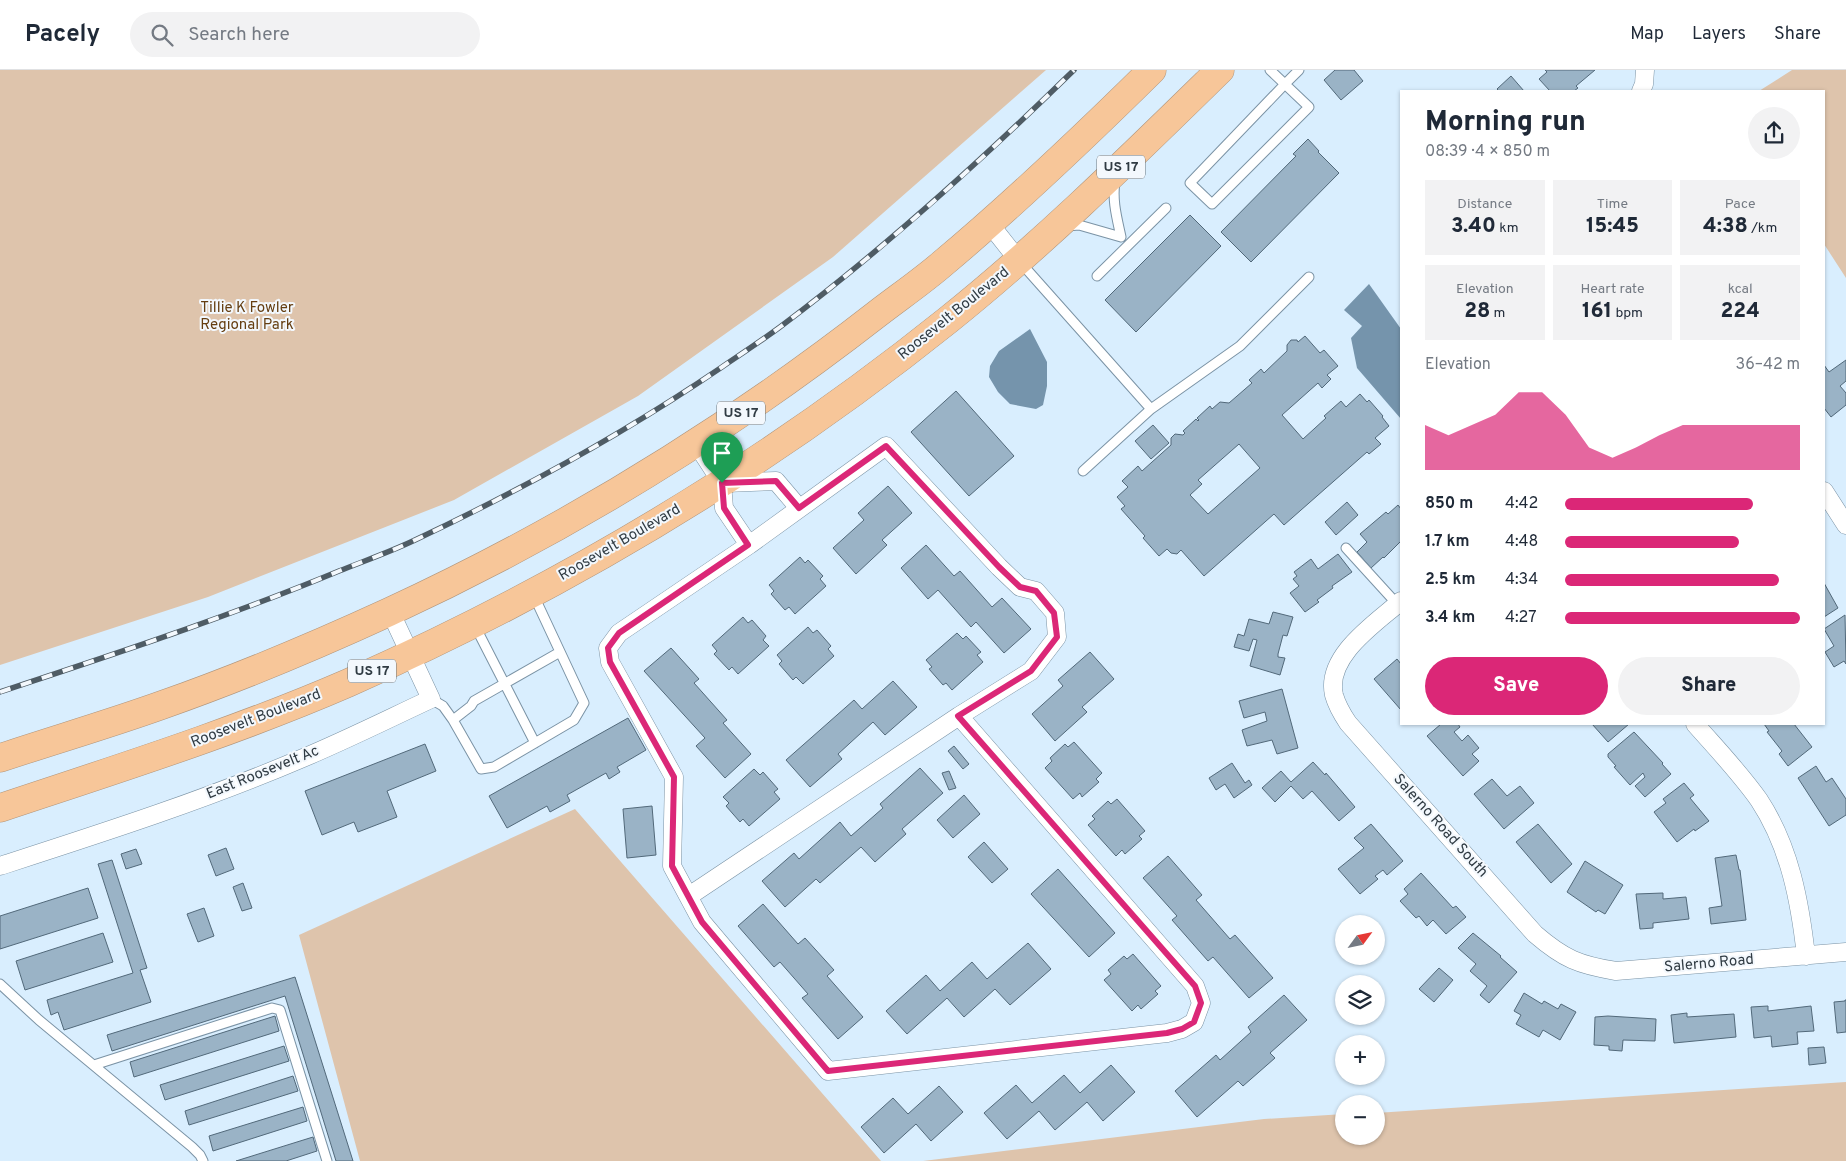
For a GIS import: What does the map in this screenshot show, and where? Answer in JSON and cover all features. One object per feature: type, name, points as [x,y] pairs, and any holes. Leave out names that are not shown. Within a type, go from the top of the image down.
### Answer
[{"type":"highway","name":"US 17","points":[[0,758],[163,705],[255,669],[390,611],[456,580],[561,524],[696,443],[826,354],[940,266],[1066,155],[1152,70]]},
{"type":"highway","name":"Roosevelt Boulevard","points":[[0,808],[160,755],[346,684],[474,623],[638,534],[722,483],[798,432],[948,320],[1059,226],[1220,70]]},
{"type":"street","points":[[1641,90],[1645,70]]},
{"type":"street","points":[[989,223],[1019,261]]},
{"type":"street","points":[[696,443],[722,483],[724,508],[748,545]]},
{"type":"street","points":[[689,896],[958,716],[1031,671],[1057,637],[1054,613],[1036,591],[1020,587],[999,567],[886,446],[748,545],[619,633],[608,648],[610,662],[674,777],[672,866],[702,922],[828,1071],[1167,1033],[1182,1029],[1194,1022],[1201,1003],[1195,986],[958,716]]},
{"type":"street","points":[[722,483],[776,481],[799,508]]},
{"type":"street","points":[[1825,493],[1846,526]]},
{"type":"street","name":"Salerno Road South","points":[[1399,602],[1350,646],[1342,658],[1335,673],[1334,693],[1338,708],[1348,723],[1535,934],[1554,950],[1573,962]]},
{"type":"street","points":[[390,611],[430,699]]},
{"type":"street","name":"East Roosevelt Ac","points":[[0,866],[118,828],[244,782],[304,758],[430,699]]},
{"type":"street","points":[[1696,725],[1736,770],[1759,801],[1775,831],[1789,865],[1801,909],[1806,956]]},
{"type":"street","name":"Salerno Road","points":[[1573,962],[1616,972],[1846,952]]},
{"type":"lane","points":[[1270,70],[1285,84],[1309,107],[1212,204],[1190,183],[1285,84],[1299,70]]},
{"type":"lane","points":[[1117,171],[1114,199],[1120,237]]},
{"type":"lane","points":[[1097,276],[1166,208]]},
{"type":"lane","points":[[1059,226],[1079,225],[1120,237],[1128,245]]},
{"type":"lane","points":[[1019,261],[1151,409]]},
{"type":"lane","points":[[1083,471],[1151,409],[1240,346],[1309,277]]},
{"type":"lane","points":[[1346,548],[1399,602]]},
{"type":"lane","points":[[430,699],[443,706],[481,769],[494,768],[574,720],[584,704],[532,593]]},
{"type":"lane","points":[[474,623],[535,743]]},
{"type":"lane","points":[[453,720],[474,701],[560,652]]},
{"type":"lane","points":[[0,984],[39,1020],[192,1147],[200,1155],[202,1161]]},
{"type":"lane","points":[[94,1065],[272,1008],[280,1010],[327,1161]]},
{"type":"green space","name":"Tillie K Fowler Regional Park","points":[[0,70],[1046,70],[833,257],[638,396],[454,500],[208,597],[0,665]]},
{"type":"green space","points":[[1792,70],[1846,70],[1846,278],[1825,246],[1825,90],[1761,90]]},
{"type":"green space","points":[[575,809],[881,1161],[360,1161],[299,935]]},
{"type":"green space","points":[[1846,1082],[1846,1161],[923,1161],[1264,1119],[1335,1115],[1335,1145],[1385,1145],[1385,1112]]},
{"type":"water","points":[[1369,284],[1400,328],[1400,418],[1357,368],[1351,338],[1362,326],[1344,310]]},
{"type":"water","points":[[1030,329],[1047,362],[1047,386],[1043,405],[1036,409],[1010,404],[998,392],[989,377],[990,366],[999,351]]},
{"type":"building","points":[[1335,70],[1354,70],[1363,81],[1341,100],[1324,80]]},
{"type":"building","points":[[1545,70],[1595,70],[1576,86],[1578,88],[1575,90],[1549,90],[1539,79],[1547,72]]},
{"type":"building","points":[[1511,76],[1523,90],[1498,90]]},
{"type":"building","points":[[1308,139],[1339,173],[1251,262],[1221,232],[1296,156],[1293,154]]},
{"type":"building","points":[[1190,215],[1221,246],[1136,332],[1105,300]]},
{"type":"building","points":[[1305,336],[1320,353],[1324,350],[1338,366],[1327,375],[1331,379],[1322,388],[1318,383],[1282,415],[1303,439],[1341,401],[1346,407],[1360,394],[1367,402],[1369,400],[1389,426],[1375,438],[1381,444],[1369,454],[1367,452],[1284,525],[1274,514],[1204,576],[1181,550],[1177,554],[1171,553],[1167,549],[1159,556],[1143,538],[1145,536],[1121,509],[1125,506],[1117,497],[1128,487],[1122,481],[1138,466],[1142,471],[1171,445],[1171,438],[1175,434],[1183,435],[1185,433],[1183,431],[1196,419],[1198,421],[1197,418],[1210,406],[1212,409],[1220,402],[1229,403],[1252,383],[1249,380],[1261,369],[1264,373],[1287,351],[1287,345],[1291,340],[1297,340],[1298,342]],"holes":[[[1239,444],[1260,468],[1208,514],[1190,495],[1202,484],[1198,480]]]},
{"type":"building","points":[[1846,360],[1846,381],[1840,386],[1846,393],[1846,405],[1831,417],[1825,409],[1825,366],[1829,372]]},
{"type":"building","points":[[956,391],[1014,456],[969,496],[911,432]]},
{"type":"building","points":[[1153,425],[1169,443],[1151,459],[1135,441]]},
{"type":"building","points":[[888,486],[912,513],[882,540],[887,545],[856,574],[833,548],[864,520],[858,513]]},
{"type":"building","points":[[1347,502],[1358,515],[1336,535],[1325,522]]},
{"type":"building","points":[[1398,505],[1400,508],[1400,542],[1371,568],[1357,552],[1367,542],[1360,534],[1386,512],[1388,514]]},
{"type":"building","points":[[926,545],[954,576],[960,571],[992,607],[1002,598],[1031,629],[1004,653],[976,622],[971,627],[938,590],[928,599],[901,568]]},
{"type":"building","points":[[1338,554],[1352,572],[1332,586],[1333,588],[1317,600],[1319,602],[1305,612],[1290,593],[1299,586],[1293,579],[1297,576],[1294,572],[1311,559],[1318,569]]},
{"type":"building","points":[[800,557],[805,563],[808,560],[823,576],[820,579],[826,586],[795,614],[789,607],[785,610],[771,594],[774,591],[769,585]]},
{"type":"building","points":[[1825,585],[1838,608],[1825,616]]},
{"type":"building","points":[[1273,612],[1293,617],[1287,636],[1283,635],[1278,654],[1278,657],[1285,658],[1280,675],[1250,666],[1257,640],[1253,639],[1249,651],[1234,647],[1238,634],[1244,636],[1249,619],[1269,624]]},
{"type":"building","points":[[1845,615],[1846,664],[1844,661],[1834,667],[1825,652],[1834,646],[1825,628]]},
{"type":"building","points":[[743,617],[748,623],[752,620],[766,636],[763,640],[769,646],[738,674],[732,667],[729,670],[714,654],[717,651],[712,645]]},
{"type":"building","points":[[808,627],[813,633],[817,630],[831,646],[828,649],[834,656],[803,684],[796,677],[793,680],[779,664],[782,661],[777,655]]},
{"type":"building","points":[[957,633],[963,639],[966,636],[981,652],[977,655],[983,662],[952,690],[946,683],[943,685],[929,669],[932,667],[926,660]]},
{"type":"building","points":[[671,648],[699,679],[694,683],[727,720],[723,723],[751,754],[725,778],[696,746],[705,738],[644,671]]},
{"type":"building","points":[[1090,652],[1114,679],[1082,707],[1087,712],[1055,741],[1032,714],[1063,686],[1058,680]]},
{"type":"building","points":[[1397,659],[1400,663],[1400,709],[1374,679]]},
{"type":"building","points":[[893,681],[917,707],[885,735],[873,722],[838,754],[842,759],[810,787],[786,760],[854,700],[862,709]]},
{"type":"building","points":[[1282,689],[1298,748],[1277,754],[1272,740],[1247,746],[1242,730],[1267,721],[1265,712],[1244,718],[1239,701]]},
{"type":"building","points":[[628,718],[646,750],[617,767],[620,772],[609,779],[606,773],[567,795],[570,801],[550,812],[547,806],[507,828],[489,796]]},
{"type":"building","points":[[1440,725],[1459,725],[1460,727],[1454,732],[1462,741],[1468,735],[1479,748],[1472,754],[1479,761],[1463,776],[1427,736]]},
{"type":"building","points":[[1593,725],[1628,725],[1608,742]]},
{"type":"building","points":[[1765,725],[1795,725],[1812,747],[1788,766],[1779,754],[1782,751],[1767,732],[1769,731]]},
{"type":"building","points":[[1634,732],[1671,774],[1645,797],[1635,786],[1645,777],[1643,773],[1630,785],[1608,757],[1608,754]]},
{"type":"building","points":[[1074,742],[1102,773],[1096,779],[1099,782],[1082,797],[1080,793],[1073,799],[1045,768],[1052,761],[1050,758],[1065,744],[1068,747]]},
{"type":"building","points":[[425,744],[436,771],[387,791],[397,817],[358,832],[354,822],[322,835],[305,791]]},
{"type":"building","points":[[954,746],[969,764],[963,769],[948,751]]},
{"type":"building","points":[[1313,762],[1325,775],[1326,773],[1355,807],[1339,821],[1312,791],[1303,799],[1291,786],[1275,802],[1262,788],[1281,771],[1291,782]]},
{"type":"building","points":[[1232,763],[1245,783],[1249,780],[1252,785],[1234,798],[1225,784],[1216,790],[1209,778]]},
{"type":"building","points":[[1816,766],[1826,782],[1832,778],[1846,799],[1846,815],[1829,826],[1798,778]]},
{"type":"building","points":[[920,768],[943,793],[902,829],[906,834],[875,862],[861,847],[820,883],[816,879],[785,907],[762,881],[794,853],[799,859],[840,822],[851,836],[883,808],[880,804]]},
{"type":"building","points":[[754,769],[760,775],[763,772],[778,789],[774,792],[780,799],[749,826],[743,819],[740,822],[726,806],[729,803],[723,797]]},
{"type":"building","points":[[949,771],[956,788],[949,790],[942,773]]},
{"type":"building","points":[[1492,779],[1507,796],[1520,786],[1534,803],[1504,829],[1474,794]]},
{"type":"building","points":[[1684,783],[1694,795],[1690,798],[1709,821],[1695,831],[1694,829],[1677,842],[1654,812],[1666,803],[1663,799]]},
{"type":"building","points":[[964,795],[980,814],[953,838],[937,820]]},
{"type":"building","points":[[1117,799],[1145,831],[1139,836],[1142,839],[1125,854],[1122,850],[1116,856],[1088,825],[1095,819],[1092,816],[1108,801],[1111,804]]},
{"type":"building","points":[[652,806],[656,855],[627,858],[623,809]]},
{"type":"building","points":[[1371,824],[1403,861],[1387,875],[1383,870],[1375,876],[1378,879],[1360,894],[1338,869],[1364,848],[1354,838]]},
{"type":"building","points":[[1538,824],[1572,864],[1551,883],[1516,842]]},
{"type":"building","points":[[984,842],[1008,869],[992,883],[968,857]]},
{"type":"building","points":[[226,848],[234,869],[216,876],[208,855]]},
{"type":"building","points":[[136,849],[142,864],[126,869],[121,854]]},
{"type":"building","points":[[1736,855],[1740,870],[1746,920],[1711,924],[1709,908],[1722,906],[1715,858]]},
{"type":"building","points":[[1168,856],[1202,895],[1196,900],[1230,939],[1235,935],[1273,978],[1249,998],[1213,957],[1208,961],[1172,920],[1177,916],[1143,878]]},
{"type":"building","points":[[112,860],[147,968],[140,970],[151,1002],[64,1030],[58,1012],[51,1015],[47,1000],[133,973],[98,864]]},
{"type":"building","points":[[1585,861],[1623,885],[1605,914],[1598,910],[1596,912],[1567,892]]},
{"type":"building","points":[[1058,869],[1115,933],[1089,957],[1031,894]]},
{"type":"building","points":[[1421,873],[1453,908],[1456,906],[1466,917],[1446,934],[1433,920],[1427,926],[1419,916],[1416,918],[1400,901],[1408,894],[1404,889]]},
{"type":"building","points":[[243,883],[252,908],[242,911],[233,887]]},
{"type":"building","points":[[88,888],[98,918],[0,949],[0,916]]},
{"type":"building","points":[[1663,893],[1663,899],[1686,897],[1689,919],[1653,923],[1653,928],[1640,929],[1636,894]]},
{"type":"building","points":[[763,904],[798,944],[805,938],[834,970],[827,976],[863,1017],[838,1039],[802,998],[808,994],[780,962],[774,967],[738,926]]},
{"type":"building","points":[[204,908],[214,936],[198,942],[187,914]]},
{"type":"building","points":[[103,933],[113,962],[25,990],[16,961]]},
{"type":"building","points":[[1473,933],[1517,972],[1489,1003],[1480,995],[1487,986],[1470,971],[1476,964],[1458,948]]},
{"type":"building","points":[[1028,943],[1051,969],[1010,1005],[995,989],[964,1017],[947,998],[907,1034],[886,1011],[926,975],[940,991],[972,962],[987,979]]},
{"type":"building","points":[[1133,954],[1161,986],[1155,991],[1158,994],[1141,1009],[1138,1005],[1132,1011],[1104,980],[1111,974],[1108,970],[1124,956],[1127,959]]},
{"type":"building","points":[[1439,968],[1453,980],[1434,1002],[1419,989]]},
{"type":"building","points":[[295,977],[353,1161],[336,1161],[285,996],[112,1051],[107,1035]]},
{"type":"building","points":[[1524,993],[1542,1004],[1544,1001],[1558,1009],[1561,1004],[1576,1012],[1560,1040],[1543,1030],[1539,1037],[1516,1024],[1521,1015],[1514,1011]]},
{"type":"building","points":[[1284,995],[1307,1020],[1270,1053],[1275,1058],[1243,1086],[1238,1081],[1197,1117],[1175,1091],[1216,1055],[1220,1060],[1251,1032],[1248,1027]]},
{"type":"building","points":[[1845,1000],[1846,1032],[1837,1033],[1834,1002]]},
{"type":"building","points":[[1768,1006],[1768,1011],[1811,1006],[1814,1031],[1797,1032],[1798,1044],[1772,1047],[1771,1036],[1754,1038],[1751,1007]]},
{"type":"building","points":[[1687,1013],[1687,1017],[1734,1014],[1736,1037],[1674,1043],[1671,1015]]},
{"type":"building","points":[[275,1016],[279,1031],[134,1077],[130,1062]]},
{"type":"building","points":[[1595,1017],[1656,1019],[1655,1041],[1623,1040],[1622,1051],[1609,1050],[1609,1046],[1594,1045]]},
{"type":"building","points":[[284,1046],[289,1061],[165,1100],[160,1085]]},
{"type":"building","points":[[1824,1047],[1826,1063],[1809,1065],[1808,1048]]},
{"type":"building","points":[[1111,1065],[1135,1092],[1103,1121],[1087,1102],[1055,1130],[1039,1111],[1007,1139],[984,1113],[1016,1085],[1032,1103],[1064,1075],[1080,1093]]},
{"type":"building","points":[[293,1076],[298,1091],[189,1125],[185,1111]]},
{"type":"building","points":[[939,1086],[963,1112],[931,1141],[916,1124],[884,1153],[861,1127],[893,1098],[908,1114]]},
{"type":"building","points":[[303,1107],[307,1121],[213,1151],[209,1136]]},
{"type":"building","points":[[313,1137],[317,1151],[286,1161],[236,1161]]},
{"type":"railway","points":[[0,692],[213,619],[396,548],[455,521],[533,481],[610,438],[722,367],[773,332],[857,267],[931,204],[1074,70]]},
{"type":"route","points":[[886,446],[999,567],[1020,587],[1036,591],[1054,613],[1057,637],[1031,671],[958,716],[1195,986],[1201,1003],[1194,1022],[1182,1029],[1167,1033],[828,1071],[702,922],[672,866],[674,777],[610,662],[608,648],[619,633],[748,545],[724,508],[722,483],[776,481],[799,508],[886,446]]}]
